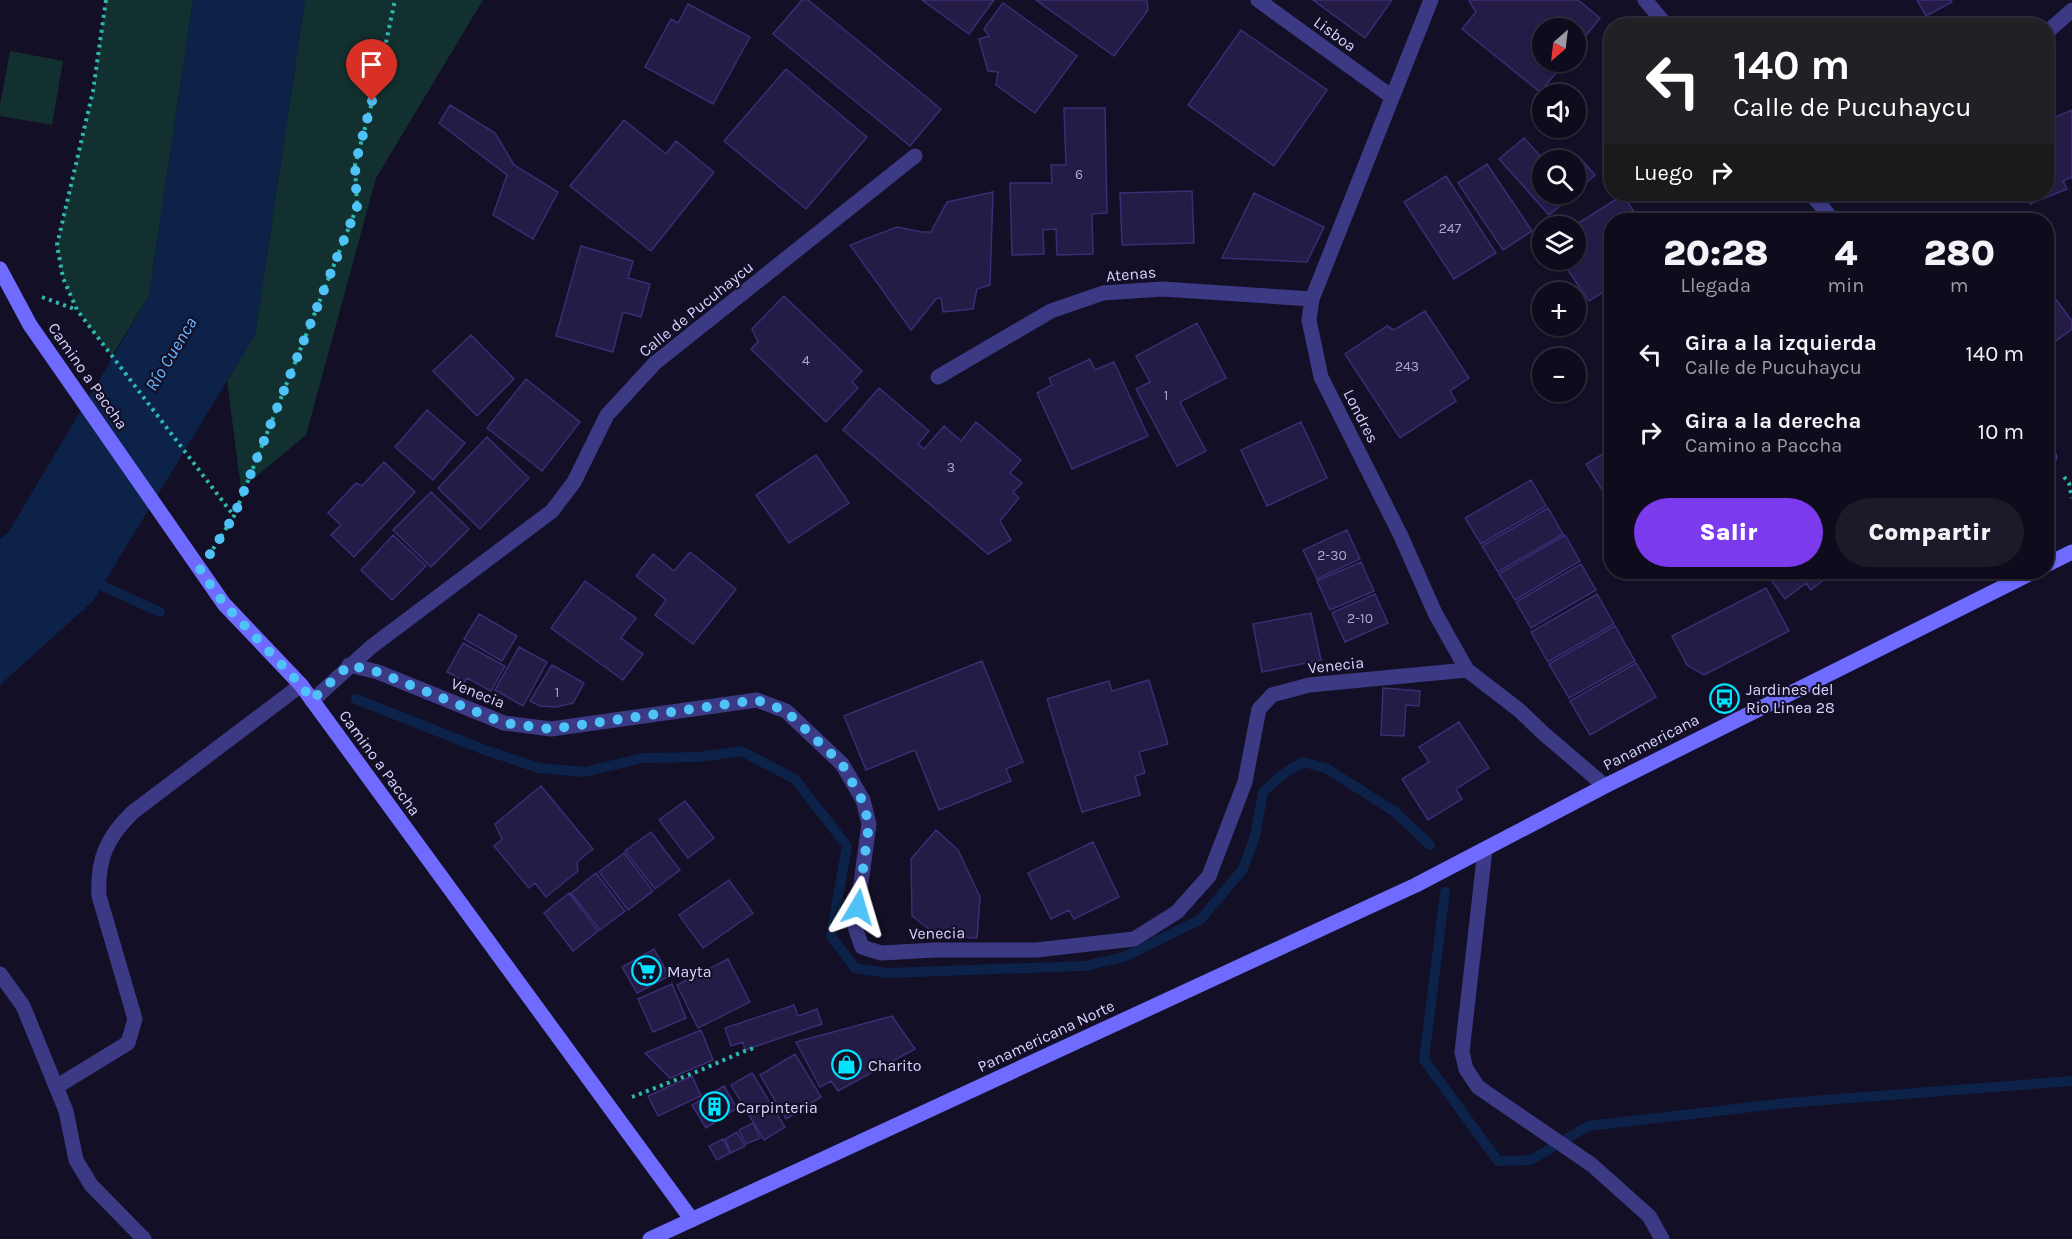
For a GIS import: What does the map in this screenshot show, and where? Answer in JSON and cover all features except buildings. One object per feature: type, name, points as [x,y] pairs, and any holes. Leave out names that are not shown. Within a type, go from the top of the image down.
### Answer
[{"type":"main road","name":"Camino a Paccha","points":[[0,269],[30,325],[224,604],[301,685],[692,1220]]},
{"type":"main road","points":[[2054,561],[2072,552]]},
{"type":"main road","name":"Panamericana","points":[[1416,885],[1605,786],[2019,579]]},
{"type":"main road","name":"Panamericana Norte","points":[[692,1220],[1416,885]]},
{"type":"main road","points":[[650,1239],[692,1220]]},
{"type":"street","name":"Lisboa","points":[[1258,0],[1392,96]]},
{"type":"street","name":"Londres","points":[[1431,0],[1312,299],[1309,320],[1321,377],[1400,534],[1435,613],[1467,669],[1519,710],[1605,786]]},
{"type":"street","points":[[1646,0],[1661,18]]},
{"type":"street","points":[[2054,26],[2072,10]]},
{"type":"street","name":"Calle de Pucuhaycu","points":[[312,700],[349,665],[552,511],[574,482],[608,415],[655,363],[915,156]]},
{"type":"street","points":[[1816,201],[1827,213]]},
{"type":"street","name":"Atenas","points":[[938,377],[1051,311],[1103,293],[1162,289],[1312,299]]},
{"type":"street","name":"Venecia","points":[[349,665],[378,672],[504,723],[551,729],[757,700],[786,711],[842,764],[862,800],[869,824],[855,927],[862,947],[881,953],[936,950],[1036,950],[1134,939],[1177,912],[1209,876],[1245,782],[1259,709],[1272,695],[1309,685],[1467,669]]},
{"type":"street","points":[[56,1087],[128,1043],[135,1019],[99,896],[98,878],[107,843],[118,826],[133,812],[301,685]]},
{"type":"street","points":[[1485,850],[1462,1052],[1466,1069],[1478,1087],[1592,1165],[1649,1216],[1662,1239]]},
{"type":"street","points":[[0,974],[23,1006],[66,1111],[76,1160],[90,1185],[144,1239]]},
{"type":"path","points":[[106,0],[93,91],[57,245],[63,279],[77,310],[234,516]]},
{"type":"path","points":[[200,570],[234,516],[357,207],[355,165],[378,80],[395,0]]},
{"type":"path","points":[[609,1106],[758,1047]]},
{"type":"green space","points":[[106,0],[193,0],[149,296],[112,356],[77,310],[63,278],[57,245],[93,91]]},
{"type":"green space","points":[[305,0],[483,0],[376,178],[306,435],[241,489],[227,380],[255,335]]},
{"type":"green space","points":[[10,51],[63,61],[52,125],[0,116]]},
{"type":"water","name":"Río Cuenca","points":[[193,0],[305,0],[255,335],[93,601],[0,685],[0,539],[8,533],[149,296]]},
{"type":"waterway","points":[[89,580],[160,612]]},
{"type":"waterway","points":[[356,699],[485,750],[539,768],[584,772],[643,758],[700,757],[741,751],[795,779],[847,846],[831,936],[855,968],[887,973],[1085,966],[1124,957],[1201,919],[1243,869],[1255,836],[1263,792],[1283,774],[1303,762],[1326,768],[1395,812],[1430,845]]},
{"type":"waterway","points":[[1445,892],[1424,1060],[1498,1161],[1531,1160],[1588,1126],[1786,1103],[2072,1081]]},
{"type":"place","name":"Jardines del Rio Linea 28","points":[[1725,698]]},
{"type":"place","name":"Mayta","points":[[646,971]]},
{"type":"place","name":"Charito","points":[[847,1065]]},
{"type":"place","name":"Carpinteria","points":[[715,1107]]},
{"type":"route","points":[[372,101],[355,165],[357,207],[234,516],[200,570],[224,604],[301,685],[312,700],[349,665],[378,672],[504,723],[551,729],[757,700],[786,711],[842,764],[862,800],[869,824],[858,907]]}]
